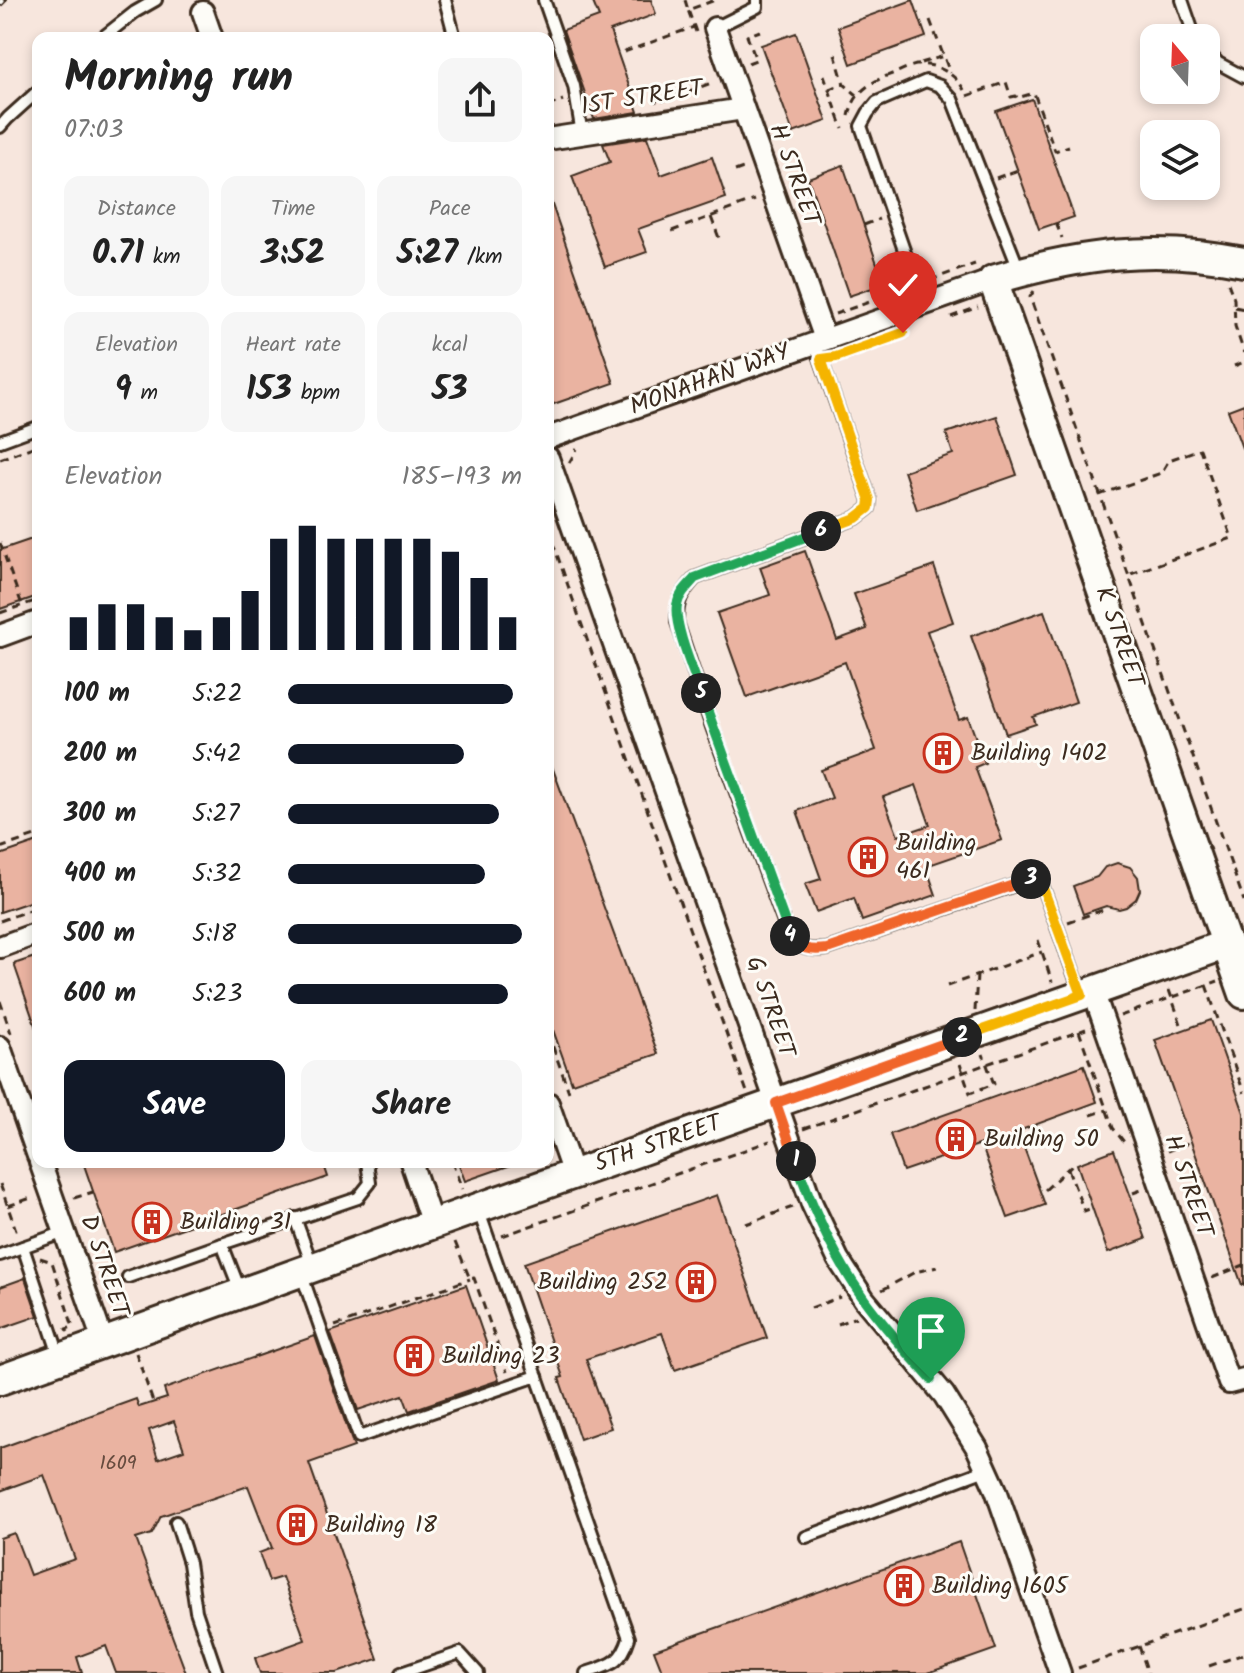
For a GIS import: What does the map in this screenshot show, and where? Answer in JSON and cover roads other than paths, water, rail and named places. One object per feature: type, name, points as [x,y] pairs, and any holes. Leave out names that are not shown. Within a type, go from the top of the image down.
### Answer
[{"type":"street","points":[[200,6],[210,32]]},
{"type":"street","name":"H STREET","points":[[704,28],[722,76],[743,109],[820,341]]},
{"type":"street","name":"1ST STREET","points":[[554,138],[743,109]]},
{"type":"street","name":"MONAHAN WAY","points":[[554,436],[923,305],[1005,284],[1070,260],[1160,252],[1211,256],[1239,272]]},
{"type":"street","name":"K STREET","points":[[1005,284],[1240,984]]},
{"type":"street","name":"G STREET","points":[[558,462],[765,1106],[787,1135],[812,1204],[850,1279],[944,1395],[988,1469],[1066,1672]]},
{"type":"street","points":[[0,636],[32,624]]},
{"type":"street","points":[[0,947],[32,935]]},
{"type":"street","name":"5TH STREET","points":[[0,1380],[306,1269],[442,1228],[471,1202],[573,1174],[1227,944]]},
{"type":"street","name":"H STREET","points":[[1087,993],[1103,1022],[1229,1383],[1244,1379]]},
{"type":"street","points":[[0,1047],[32,1139]]},
{"type":"street","points":[[554,1120],[573,1174]]},
{"type":"street","name":"D STREET","points":[[42,1168],[65,1232],[115,1337]]},
{"type":"street","points":[[414,1168],[442,1228]]},
{"type":"lane","points":[[110,32],[156,0]]},
{"type":"lane","points":[[445,0],[453,32]]},
{"type":"lane","points":[[544,0],[574,86],[582,134]]},
{"type":"lane","points":[[704,28],[757,7],[757,0]]},
{"type":"lane","points":[[1182,0],[1190,24]]},
{"type":"lane","points":[[1220,64],[1244,77]]},
{"type":"lane","points":[[923,305],[861,126],[877,102],[926,81],[940,86],[952,99],[1005,284]]},
{"type":"lane","points":[[0,127],[32,97]]},
{"type":"lane","points":[[820,341],[870,500],[869,508],[856,518],[695,578],[683,591],[677,605],[677,622],[712,727],[787,931],[796,945],[811,951],[827,949],[1035,878],[1043,888],[1087,993]]},
{"type":"lane","points":[[0,441],[32,429]]},
{"type":"lane","points":[[128,1277],[358,1198],[370,1183],[368,1168]]},
{"type":"lane","points":[[471,1202],[489,1240],[629,1638],[625,1652],[615,1663],[586,1673]]},
{"type":"lane","points":[[295,1218],[306,1269],[359,1437],[537,1376]]},
{"type":"lane","points":[[0,1255],[65,1232]]},
{"type":"lane","points":[[222,1244],[240,1292]]},
{"type":"lane","points":[[23,1247],[60,1357]]},
{"type":"lane","points":[[806,1537],[988,1469]]},
{"type":"lane","points":[[176,1522],[189,1563],[196,1611],[217,1673]]},
{"type":"lane","points":[[401,1673],[460,1653],[478,1673]]},
{"type":"railway","points":[[0,3],[3,0]]},
{"type":"place","name":"Building 1402","points":[[943,753]]},
{"type":"place","name":"Building 461","points":[[868,857]]},
{"type":"place","name":"Building 50","points":[[956,1139]]},
{"type":"place","name":"Building 31","points":[[152,1222]]},
{"type":"place","name":"Building 252","points":[[696,1282]]},
{"type":"place","name":"Building 23","points":[[414,1356]]},
{"type":"place","name":"Building 18","points":[[297,1525]]},
{"type":"place","name":"Building 1605","points":[[904,1586]]}]
